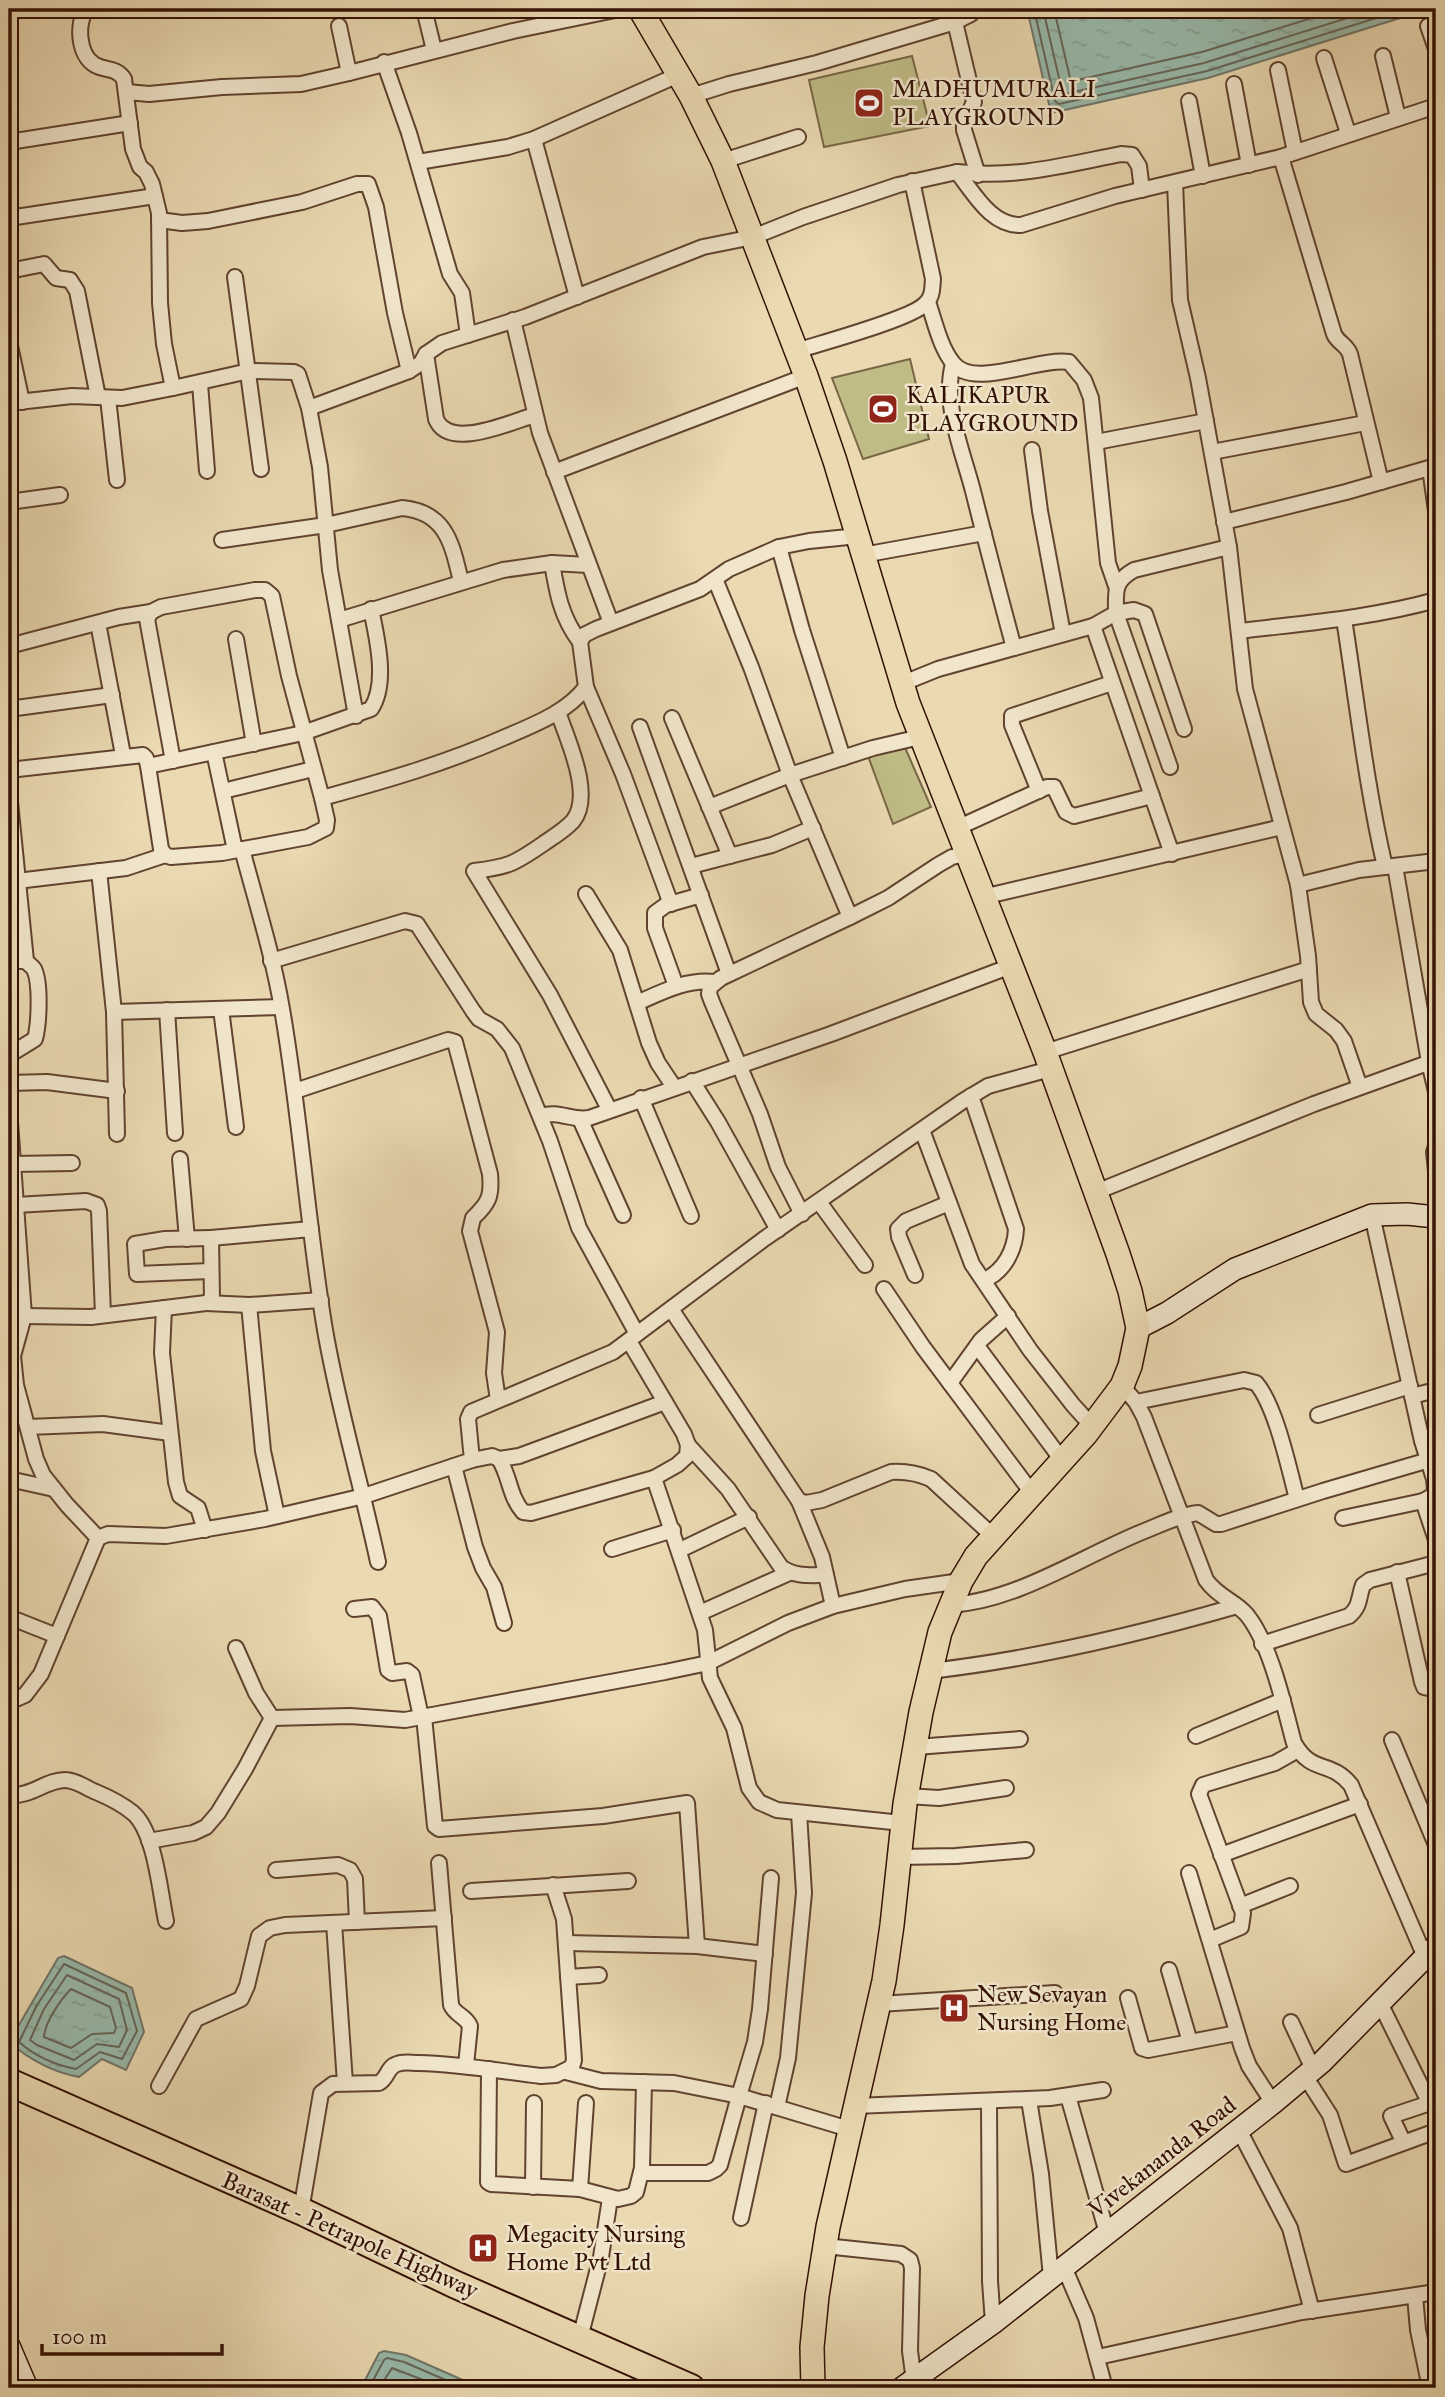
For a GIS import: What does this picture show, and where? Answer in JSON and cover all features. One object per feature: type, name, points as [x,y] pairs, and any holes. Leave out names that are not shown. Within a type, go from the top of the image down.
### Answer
[{"type":"highway","name":"Barasat - Petrapole Highway","points":[[9,2082],[301,2211],[454,2284],[691,2388]]},
{"type":"main road","points":[[640,9],[691,96],[723,161],[754,237],[835,461],[901,684],[1097,1192],[1130,1291],[1138,1328],[1130,1366],[1129,1394],[1092,1426],[976,1556],[961,1581],[940,1632],[906,1796],[892,1925],[879,2004],[825,2246],[812,2347],[813,2388]]},
{"type":"street","points":[[87,9],[80,25],[85,51],[89,60],[119,72],[124,79],[136,159],[146,172],[155,196],[159,220],[160,303],[164,344],[173,388]]},
{"type":"street","points":[[424,9],[434,50]]},
{"type":"street","points":[[127,92],[149,94],[222,87],[301,84],[434,50],[620,9]]},
{"type":"street","points":[[691,96],[817,63],[955,22],[975,9]]},
{"type":"street","points":[[955,22],[975,102],[964,124],[964,130],[978,175]]},
{"type":"street","points":[[339,26],[349,73]]},
{"type":"street","points":[[1428,26],[1436,49]]},
{"type":"street","points":[[1383,56],[1398,117]]},
{"type":"street","points":[[1324,58],[1348,133]]},
{"type":"street","points":[[384,62],[418,162],[450,274],[462,293],[468,335]]},
{"type":"street","points":[[1278,70],[1288,154],[1334,334],[1350,354],[1381,482]]},
{"type":"street","points":[[418,162],[508,147],[534,139],[678,75]]},
{"type":"street","points":[[1234,84],[1249,165]]},
{"type":"street","points":[[1189,101],[1203,176]]},
{"type":"street","points":[[957,172],[994,217],[1008,226],[1021,225],[1142,190],[1288,154],[1436,106]]},
{"type":"street","points":[[9,142],[130,123]]},
{"type":"street","points":[[723,161],[798,138]]},
{"type":"street","points":[[534,139],[577,297]]},
{"type":"street","points":[[309,408],[409,371],[442,343],[577,297],[703,247],[754,237],[803,217],[912,181],[957,172],[978,175],[1019,174],[1121,154],[1132,155],[1139,166],[1142,190]]},
{"type":"street","points":[[796,351],[906,315],[928,303],[933,279],[912,181]]},
{"type":"street","points":[[1175,183],[1180,300],[1229,547],[1245,689],[1298,885],[1311,1002],[1316,1014],[1336,1030],[1344,1041],[1360,1087]]},
{"type":"street","points":[[159,220],[182,223],[208,221],[303,202],[357,184],[368,184],[376,207],[395,313],[409,371]]},
{"type":"street","points":[[9,219],[155,196]]},
{"type":"street","points":[[9,271],[44,264],[56,278],[70,280],[74,284],[103,397],[117,480]]},
{"type":"street","points":[[235,277],[261,469]]},
{"type":"street","points":[[928,303],[953,364],[962,372],[972,375],[1045,361],[1069,362],[1084,380],[1091,398],[1105,542],[1108,563],[1116,586],[1116,612],[1170,767]]},
{"type":"street","points":[[513,320],[535,415],[611,623]]},
{"type":"street","points":[[9,341],[15,403],[72,396],[103,397],[152,393],[249,371],[294,372],[301,380],[309,408],[320,467],[330,570],[356,716]]},
{"type":"street","points":[[426,354],[436,419],[440,428],[449,434],[475,432],[535,415]]},
{"type":"street","points":[[953,364],[950,394],[1014,648]]},
{"type":"street","points":[[554,472],[806,376]]},
{"type":"street","points":[[200,384],[207,471]]},
{"type":"street","points":[[1096,442],[1206,421]]},
{"type":"street","points":[[1212,452],[1365,424]]},
{"type":"street","points":[[1032,450],[1063,634]]},
{"type":"street","points":[[1224,522],[1433,467],[1436,511]]},
{"type":"street","points":[[9,502],[60,495]]},
{"type":"street","points":[[222,540],[326,525],[402,508],[423,512],[434,519],[449,538],[461,581]]},
{"type":"street","points":[[580,642],[584,635],[700,589],[729,569],[779,547],[809,541],[860,546],[984,533]]},
{"type":"street","points":[[779,547],[802,630],[844,758]]},
{"type":"street","points":[[1116,586],[1124,575],[1134,570],[1229,547]]},
{"type":"street","points":[[339,620],[461,581],[514,568],[552,563],[589,565]]},
{"type":"street","points":[[552,563],[562,611],[580,642],[586,687],[623,774],[671,904]]},
{"type":"street","points":[[715,579],[751,667],[790,775],[850,917]]},
{"type":"street","points":[[9,646],[119,617],[152,612],[161,607],[265,590],[272,596],[303,733],[327,820],[326,828],[308,837],[239,850],[183,856],[165,855],[134,866],[17,881]]},
{"type":"street","points":[[1239,631],[1344,619],[1408,608],[1436,600]]},
{"type":"street","points":[[148,766],[303,733],[371,709],[377,701],[379,649],[371,610]]},
{"type":"street","points":[[901,684],[938,669],[1093,625],[1116,612],[1134,610],[1145,614],[1184,729]]},
{"type":"street","points":[[152,612],[147,619],[148,627],[173,761]]},
{"type":"street","points":[[1344,619],[1366,753],[1371,805],[1390,866],[1432,1061],[1436,1092]]},
{"type":"street","points":[[98,623],[123,755]]},
{"type":"street","points":[[1093,625],[1172,854]]},
{"type":"street","points":[[236,639],[254,744]]},
{"type":"street","points":[[1039,791],[1012,725],[1012,716],[1112,683]]},
{"type":"street","points":[[322,799],[449,762],[558,712],[579,697],[586,687]]},
{"type":"street","points":[[9,709],[112,695]]},
{"type":"street","points":[[1150,709],[1175,702]]},
{"type":"street","points":[[558,712],[580,780],[581,796],[575,819],[513,863],[498,869],[474,871],[550,995],[609,1109]]},
{"type":"street","points":[[672,718],[730,856]]},
{"type":"street","points":[[640,727],[729,974]]},
{"type":"street","points":[[709,807],[790,775],[920,737]]},
{"type":"street","points":[[214,752],[282,1007],[335,1386],[378,1562]]},
{"type":"street","points":[[9,770],[123,755],[143,755],[148,766],[161,849],[165,855]]},
{"type":"street","points":[[223,791],[313,769]]},
{"type":"street","points":[[957,828],[1047,787],[1054,788],[1066,812],[1074,816],[1152,796]]},
{"type":"street","points":[[9,792],[12,866],[17,881],[26,961],[34,969],[37,983],[38,1030],[35,1039],[9,1055]]},
{"type":"street","points":[[983,897],[1282,827]]},
{"type":"street","points":[[691,866],[772,845],[813,828]]},
{"type":"street","points":[[802,1213],[778,1167],[709,994],[710,986],[729,974],[888,898],[938,864],[967,854]]},
{"type":"street","points":[[1298,885],[1359,870],[1436,862]]},
{"type":"street","points":[[99,871],[114,1012],[117,1134]]},
{"type":"street","points":[[586,894],[620,950],[649,1043],[674,1087]]},
{"type":"street","points":[[676,986],[654,920],[655,913],[659,908],[701,895]]},
{"type":"street","points":[[271,961],[405,921],[417,924],[472,1011],[479,1019],[497,1029],[512,1048],[541,1116],[577,1222],[688,1446],[714,1472],[749,1517],[775,1561],[789,1573],[826,1575]]},
{"type":"street","points":[[9,961],[26,961]]},
{"type":"street","points":[[541,1116],[557,1113],[580,1119],[831,1034],[1011,966]]},
{"type":"street","points":[[472,1460],[468,1419],[471,1412],[596,1361],[633,1338],[778,1230],[988,1086],[1018,1076],[1048,1060],[1309,968]]},
{"type":"street","points":[[637,1003],[676,986],[702,981],[714,982]]},
{"type":"street","points":[[114,1012],[282,1007]]},
{"type":"street","points":[[221,1009],[236,1127]]},
{"type":"street","points":[[167,1010],[175,1133]]},
{"type":"street","points":[[295,1091],[448,1040],[455,1042],[490,1174],[490,1195],[484,1208],[473,1218],[470,1231],[497,1332],[494,1373],[498,1399]]},
{"type":"street","points":[[1097,1192],[1432,1061]]},
{"type":"street","points":[[692,1081],[778,1230]]},
{"type":"street","points":[[9,1083],[47,1082],[117,1091]]},
{"type":"street","points":[[971,1096],[1016,1229],[1013,1245],[1003,1267],[994,1276],[989,1287]]},
{"type":"street","points":[[641,1098],[691,1216]]},
{"type":"street","points":[[9,1113],[16,1205],[13,1228],[24,1316],[13,1356],[13,1369],[36,1459],[43,1475],[98,1538]]},
{"type":"street","points":[[580,1119],[623,1215]]},
{"type":"street","points":[[922,1130],[968,1254],[1050,1377],[1092,1426]]},
{"type":"street","points":[[1436,1146],[1436,1171]]},
{"type":"street","points":[[180,1158],[187,1239]]},
{"type":"street","points":[[13,1164],[72,1163]]},
{"type":"street","points":[[16,1205],[86,1201],[97,1205],[103,1315]]},
{"type":"street","points":[[819,1202],[865,1265]]},
{"type":"street","points":[[915,1275],[898,1229],[906,1221],[949,1203]]},
{"type":"street","points":[[1343,1518],[1423,1501],[1432,1496],[1434,1490],[1434,1479],[1411,1391],[1372,1214]]},
{"type":"street","points":[[1138,1328],[1167,1313],[1235,1269],[1372,1214],[1436,1217]]},
{"type":"street","points":[[210,1271],[137,1274],[135,1244],[311,1228]]},
{"type":"street","points":[[206,1303],[212,1299],[211,1238]]},
{"type":"street","points":[[884,1289],[1032,1493]]},
{"type":"street","points":[[24,1316],[103,1315],[206,1303],[249,1305],[321,1300]]},
{"type":"street","points":[[249,1305],[263,1451],[277,1516]]},
{"type":"street","points":[[164,1308],[162,1353],[180,1496],[198,1508],[205,1530]]},
{"type":"street","points":[[671,1309],[799,1501],[822,1557],[833,1606]]},
{"type":"street","points":[[950,1383],[977,1346],[1008,1316]]},
{"type":"street","points":[[977,1346],[1062,1460]]},
{"type":"street","points":[[1297,1499],[1280,1437],[1266,1399],[1256,1383],[1244,1380],[1129,1394],[1147,1426],[1206,1580],[1214,1592],[1237,1606],[1247,1616],[1262,1644],[1283,1700],[1294,1743],[1310,1763],[1337,1771],[1351,1785],[1431,1951]]},
{"type":"street","points":[[1318,1415],[1411,1391],[1436,1390]]},
{"type":"street","points":[[9,1702],[25,1695],[35,1684],[98,1538],[108,1534],[166,1536],[205,1530],[364,1496],[484,1456],[499,1459],[519,1456],[664,1402]]},
{"type":"street","points":[[29,1427],[103,1424],[170,1433]]},
{"type":"street","points":[[499,1459],[508,1475],[512,1496],[523,1512],[531,1513],[654,1478],[687,1456],[688,1446]]},
{"type":"street","points":[[950,1605],[979,1603],[1003,1595],[1108,1546],[1180,1517],[1198,1513],[1210,1522],[1221,1524],[1429,1460]]},
{"type":"street","points":[[454,1466],[475,1547],[482,1568],[494,1587],[504,1623]]},
{"type":"street","points":[[799,1501],[806,1503],[822,1500],[891,1472],[912,1472],[931,1479],[993,1535]]},
{"type":"street","points":[[654,1478],[705,1630],[709,1678],[734,1728],[749,1788],[758,1802],[777,1810],[902,1823]]},
{"type":"street","points":[[9,1479],[54,1489]]},
{"type":"street","points":[[1423,1501],[1436,1540]]},
{"type":"street","points":[[680,1550],[749,1517]]},
{"type":"street","points":[[612,1549],[673,1530]]},
{"type":"street","points":[[1262,1644],[1349,1616],[1361,1601],[1363,1585],[1370,1580],[1436,1563]]},
{"type":"street","points":[[1397,1572],[1422,1682],[1424,1687],[1436,1689]]},
{"type":"street","points":[[700,1613],[789,1573]]},
{"type":"street","points":[[272,1718],[350,1716],[394,1721],[580,1689],[708,1663],[788,1623],[833,1606],[915,1587],[961,1581]]},
{"type":"street","points":[[930,1671],[987,1665],[1077,1648],[1170,1626],[1237,1606]]},
{"type":"street","points":[[354,1609],[372,1607],[376,1610],[388,1670],[392,1673],[407,1671],[411,1675],[423,1717],[435,1826],[439,1829],[603,1816],[687,1803],[697,1946]]},
{"type":"street","points":[[9,1617],[57,1636]]},
{"type":"street","points":[[236,1648],[256,1693],[272,1718]]},
{"type":"street","points":[[1196,1737],[1283,1700]]},
{"type":"street","points":[[149,1841],[193,1833],[206,1827],[218,1813],[272,1718]]},
{"type":"street","points":[[916,1747],[1020,1739]]},
{"type":"street","points":[[1392,1740],[1436,1845]]},
{"type":"street","points":[[1210,1940],[1241,1927],[1243,1913],[1199,1794],[1203,1785],[1275,1763],[1298,1750]]},
{"type":"street","points":[[11,1798],[64,1780],[108,1797],[134,1814],[143,1825],[149,1841],[166,1921]]},
{"type":"street","points":[[906,1796],[939,1798],[1006,1788]]},
{"type":"street","points":[[1221,1855],[1360,1804]]},
{"type":"street","points":[[741,2218],[772,2105],[788,2058],[804,1893],[799,1813]]},
{"type":"street","points":[[898,1857],[956,1856],[1026,1850]]},
{"type":"street","points":[[439,1863],[451,2005],[470,2026],[466,2065]]},
{"type":"street","points":[[276,1870],[338,1865],[350,1870],[356,1887],[357,1922]]},
{"type":"street","points":[[1189,1873],[1237,2034],[1249,2066],[1273,2104]]},
{"type":"street","points":[[641,2173],[708,2173],[716,2169],[755,2042],[771,1878]]},
{"type":"street","points":[[471,1891],[628,1881]]},
{"type":"street","points":[[553,1885],[564,1919],[567,1943],[574,2060],[572,2067],[566,2072]]},
{"type":"street","points":[[1240,1906],[1290,1886]]},
{"type":"street","points":[[159,2086],[196,2019],[241,1999],[247,1986],[259,1936],[270,1928],[285,1925],[444,1918]]},
{"type":"street","points":[[334,1923],[345,2083]]},
{"type":"street","points":[[567,1943],[697,1946],[765,1954]]},
{"type":"street","name":"Vivekananda Road","points":[[908,2385],[993,2323],[1273,2104],[1309,2073],[1431,1951]]},
{"type":"street","points":[[1168,1970],[1190,2042]]},
{"type":"street","points":[[568,1977],[599,1975]]},
{"type":"street","points":[[879,2004],[1055,1993]]},
{"type":"street","points":[[1128,1998],[1142,2048],[1147,2050],[1237,2034]]},
{"type":"street","points":[[1380,2003],[1433,2102],[1391,2116],[1403,2141]]},
{"type":"street","points":[[1291,2022],[1309,2073],[1330,2115],[1346,2164],[1436,2131]]},
{"type":"street","points":[[301,2211],[321,2093],[333,2084],[379,2083],[385,2080],[390,2068],[405,2062],[466,2065],[541,2076],[566,2072],[601,2081],[685,2085],[772,2105],[852,2117],[1068,2096],[1103,2090]]},
{"type":"street","points":[[489,2069],[488,2182],[580,2189],[610,2198],[631,2196],[636,2192],[641,2173],[645,2082]]},
{"type":"street","points":[[1068,2096],[1107,2233]]},
{"type":"street","points":[[1029,2100],[1058,2272],[1086,2318],[1105,2388]]},
{"type":"street","points":[[989,2102],[990,2281],[993,2323]]},
{"type":"street","points":[[580,2189],[586,2103]]},
{"type":"street","points":[[533,2187],[534,2104]]},
{"type":"street","points":[[1239,2130],[1290,2228],[1312,2311]]},
{"type":"street","points":[[580,2338],[601,2257],[610,2198]]},
{"type":"street","points":[[825,2246],[901,2254],[910,2260],[911,2363],[908,2385]]},
{"type":"street","points":[[1098,2357],[1312,2311],[1436,2292]]},
{"type":"street","points":[[1415,2296],[1418,2330],[1430,2388]]},
{"type":"street","points":[[9,2346],[19,2381]]},
{"type":"shaded area","name":"MADHUMURALI PLAYGROUND","points":[[912,56],[930,126],[824,147],[809,80]]},
{"type":"shaded area","name":"KALIKAPUR PLAYGROUND","points":[[910,359],[929,439],[863,459],[832,378]]},
{"type":"shaded area","points":[[903,743],[931,807],[893,824],[868,756]]},
{"type":"water","points":[[1027,9],[1429,9],[1208,78],[1051,113]]},
{"type":"water","points":[[64,1956],[132,1988],[144,2032],[126,2070],[102,2059],[79,2077],[69,2075],[42,2064],[9,2042],[58,1958]]},
{"type":"water","points":[[384,2351],[406,2355],[481,2388],[361,2388],[379,2353]]},
{"type":"place","name":"MADHUMURALI PLAYGROUND","points":[[869,103]]},
{"type":"place","name":"KALIKAPUR PLAYGROUND","points":[[883,409]]},
{"type":"place","name":"New Sevayan Nursing Home","points":[[954,2008]]},
{"type":"place","name":"Megacity Nursing Home Pvt Ltd","points":[[483,2248]]}]
